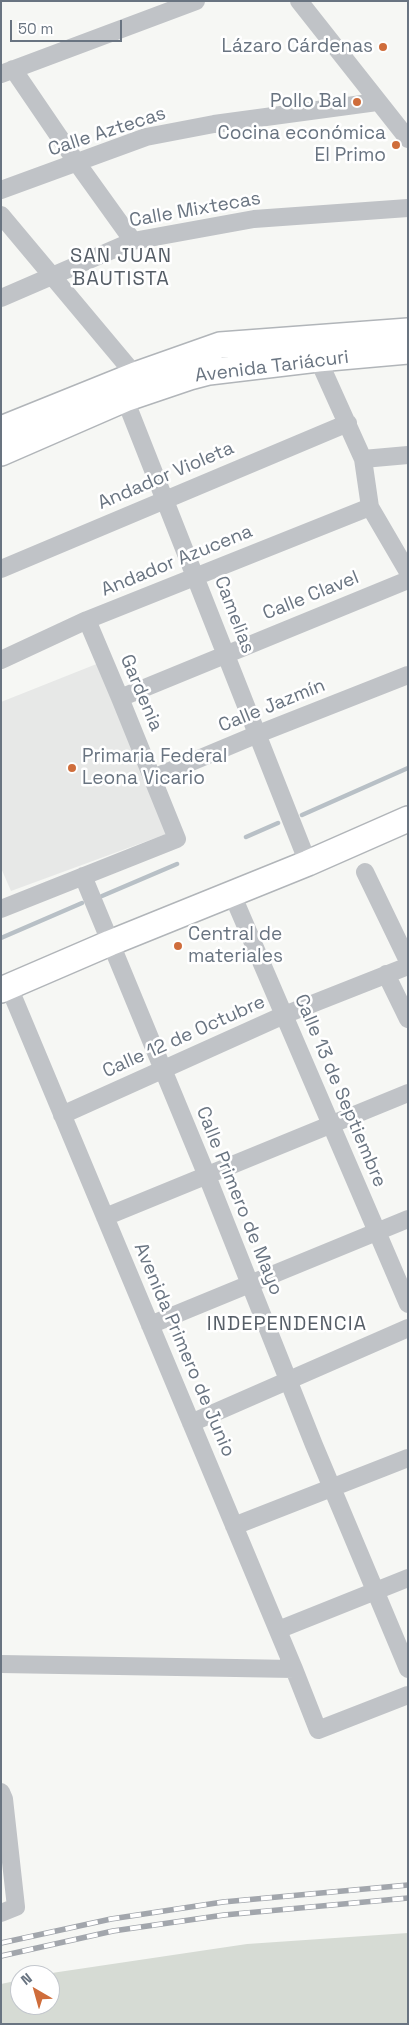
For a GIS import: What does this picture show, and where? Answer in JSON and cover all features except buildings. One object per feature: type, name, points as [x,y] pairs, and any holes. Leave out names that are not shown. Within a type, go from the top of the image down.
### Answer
[{"type":"street","points":[[133,241],[7,71],[196,1]]},
{"type":"street","points":[[299,1],[377,102],[401,118],[408,139]]},
{"type":"street","name":"Calle Aztecas","points":[[1,190],[146,137],[214,124],[377,102]]},
{"type":"street","name":"Calle Mixtecas","points":[[1,298],[133,241],[254,219],[408,208]]},
{"type":"street","name":"Camelias","points":[[1,215],[51,275],[126,386],[165,500],[308,863]]},
{"type":"street","name":"Avenida Tariácuri","points":[[1,430],[126,386],[220,345],[408,331]]},
{"type":"street","name":"Avenida Tariácuri","points":[[1,453],[126,386],[209,372],[408,351]]},
{"type":"street","points":[[318,359],[363,458],[370,506],[408,572]]},
{"type":"street","name":"Andador Violeta","points":[[1,569],[348,423]]},
{"type":"street","points":[[363,458],[408,455]]},
{"type":"street","name":"Andador Azucena","points":[[1,660],[87,620],[370,506]]},
{"type":"street","name":"Calle Clavel","points":[[120,698],[408,580]]},
{"type":"street","name":"Gardenia","points":[[84,876],[176,840],[153,778],[87,620]]},
{"type":"street","name":"Calle Jazmín","points":[[153,778],[408,675]]},
{"type":"street","points":[[5,988],[408,820]]},
{"type":"street","points":[[365,872],[408,961]]},
{"type":"street","points":[[1,909],[84,876]]},
{"type":"street","name":"Calle Primero de Mayo","points":[[84,876],[161,1069],[207,1176],[314,1445],[408,1669]]},
{"type":"street","name":"Calle 13 de Septiembre","points":[[232,894],[332,1123],[408,1304]]},
{"type":"street","name":"Calle 12 de Octubre","points":[[62,1115],[284,1015],[408,966]]},
{"type":"street","points":[[386,974],[408,1019]]},
{"type":"street","name":"Avenida Primero de Junio","points":[[5,988],[62,1115],[278,1630],[318,1730],[408,1696]]},
{"type":"street","points":[[105,1217],[408,1093]]},
{"type":"street","points":[[150,1325],[408,1219]]},
{"type":"street","points":[[191,1423],[408,1328]]},
{"type":"street","points":[[234,1526],[408,1458]]},
{"type":"street","points":[[278,1630],[408,1578]]},
{"type":"street","points":[[1,1664],[294,1669]]},
{"type":"street","points":[[1,1792],[4,1799],[16,1907],[1,1912]]},
{"type":"shaded area","name":"Primaria Federal Leona Vicario","points":[[99,663],[169,833],[11,891],[1,868],[1,702]]},
{"type":"shaded area","points":[[408,1933],[408,2024],[1,2024],[1,1984],[10,1982],[10,2015],[60,2015],[60,1972],[247,1944]]},
{"type":"waterway","points":[[302,815],[408,768]]},
{"type":"waterway","points":[[246,837],[278,823]]},
{"type":"waterway","points":[[102,896],[177,864]]},
{"type":"waterway","points":[[1,938],[82,903]]},
{"type":"railway","points":[[1,1943],[111,1919],[223,1902],[408,1885]]},
{"type":"railway","points":[[1,1956],[113,1931],[224,1915],[408,1898]]},
{"type":"place","name":"Lázaro Cárdenas","points":[[383,47]]},
{"type":"place","name":"Pollo Bal","points":[[357,102]]},
{"type":"place","name":"Cocina económica El Primo","points":[[396,145]]},
{"type":"place","name":"Primaria Federal Leona Vicario","points":[[72,768]]},
{"type":"place","name":"Central de materiales","points":[[178,946]]},
{"type":"district","name":"SAN JUAN BAUTISTA","points":[[121,268]]},
{"type":"district","name":"INDEPENDENCIA","points":[[287,1325]]}]
